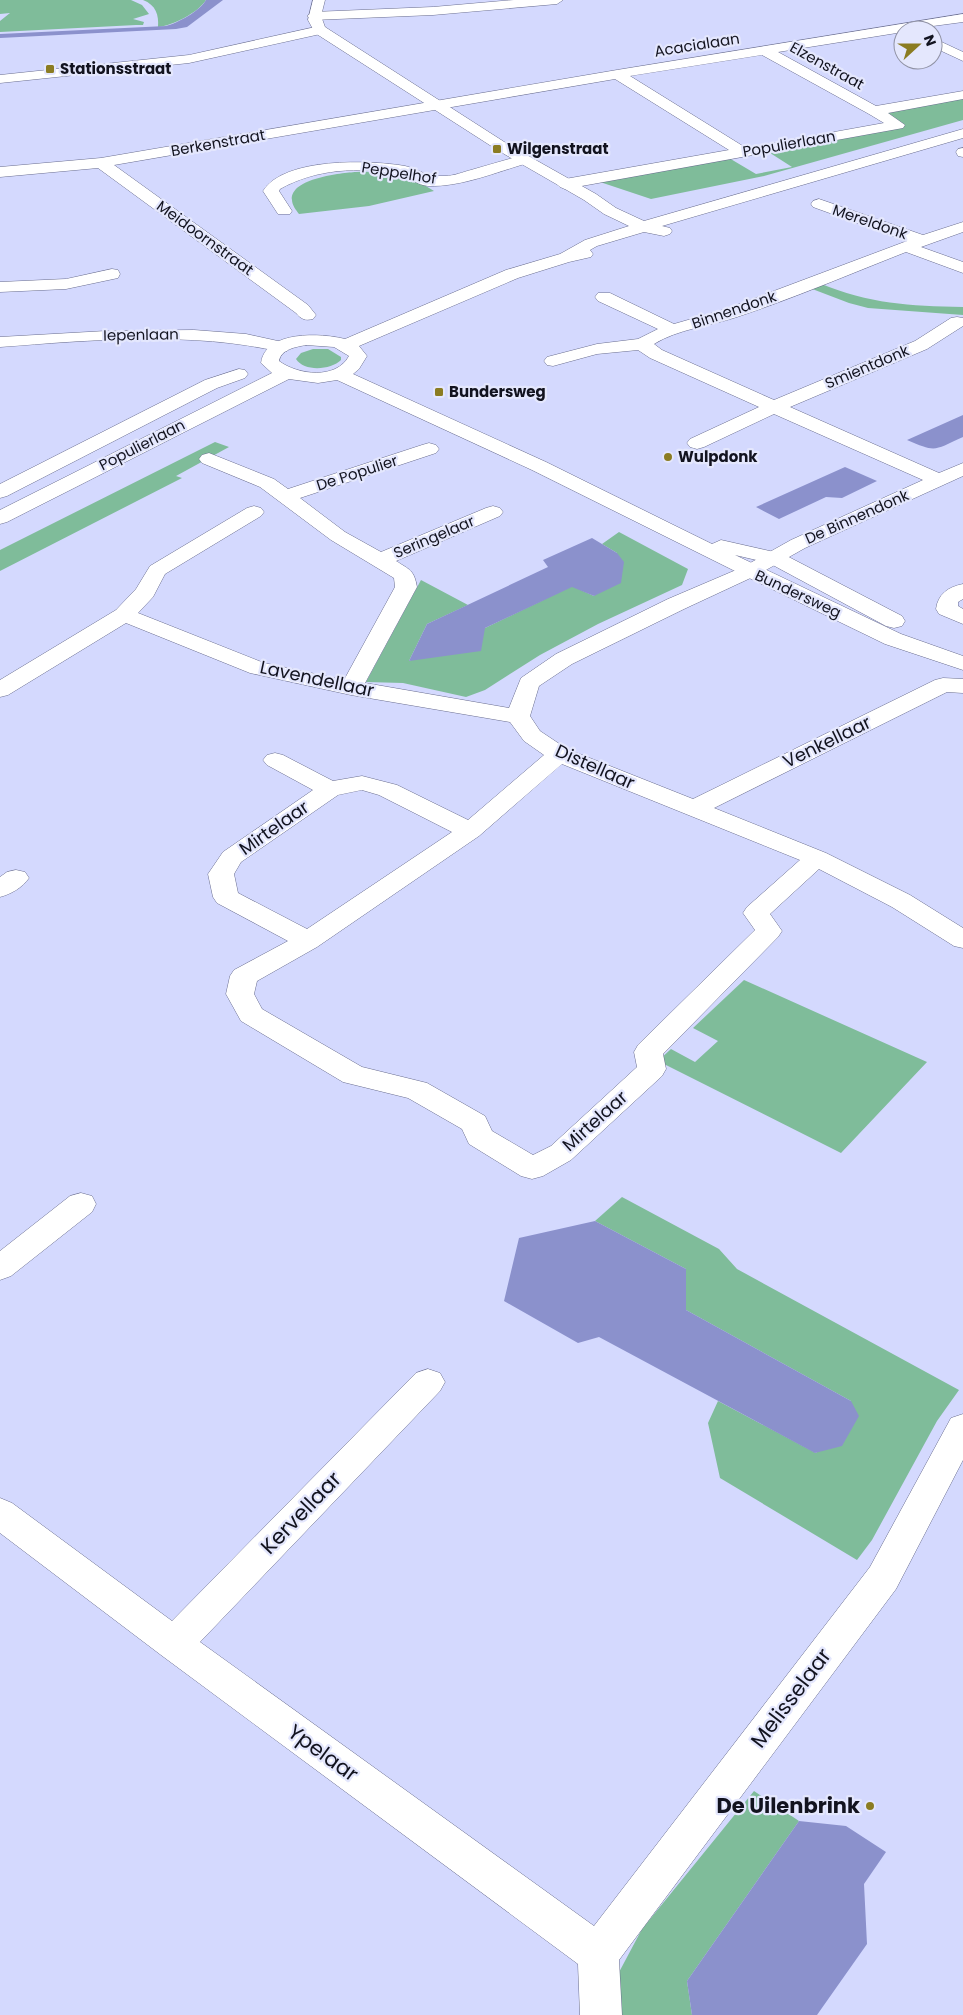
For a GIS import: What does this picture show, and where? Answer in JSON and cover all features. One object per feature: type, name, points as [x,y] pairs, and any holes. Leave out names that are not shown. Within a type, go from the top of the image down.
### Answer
[{"type":"street","points":[[319,0],[313,16],[314,23],[320,30],[523,160],[590,197],[610,211],[655,227]]},
{"type":"street","points":[[313,16],[433,11],[558,0]]},
{"type":"street","name":"Acacialaan","points":[[943,22],[963,18]]},
{"type":"street","points":[[0,78],[189,59],[214,55],[279,37],[320,30]]},
{"type":"street","name":"Acacialaan","points":[[436,105],[764,50],[893,31]]},
{"type":"street","points":[[943,47],[963,57]]},
{"type":"street","name":"Elzenstraat","points":[[764,50],[874,111]]},
{"type":"street","points":[[617,74],[744,152]]},
{"type":"street","points":[[874,111],[963,94]]},
{"type":"street","name":"Berkenstraat","points":[[0,172],[101,163],[436,105]]},
{"type":"street","name":"Populierlaan","points":[[565,184],[898,125],[874,111]]},
{"type":"street","name":"Populierlaan","points":[[346,345],[495,281],[566,256],[606,250],[655,227],[724,210],[735,201],[963,133]]},
{"type":"street","name":"Peppelhof","points":[[284,211],[271,191],[274,186],[290,178],[317,170],[370,166],[406,171],[425,181],[448,181],[523,160]]},
{"type":"street","name":"Meidoornstraat","points":[[101,163],[302,309],[307,316]]},
{"type":"street","name":"Mereldonk","points":[[819,204],[921,240]]},
{"type":"street","name":"Binnendonk","points":[[642,344],[649,339],[674,330],[752,306],[904,246],[963,227]]},
{"type":"street","points":[[904,246],[963,268]]},
{"type":"street","points":[[0,287],[66,284],[112,274]]},
{"type":"street","points":[[604,297],[674,330]]},
{"type":"street","name":"Smientdonk","points":[[773,407],[921,345],[957,322]]},
{"type":"street","name":"Iepenlaan","points":[[0,342],[70,336],[188,334],[232,337],[282,347]]},
{"type":"street","points":[[314,340],[346,345],[354,350],[358,356],[356,363],[344,371],[310,378],[284,374],[270,364],[270,358],[274,352],[293,343],[314,340]]},
{"type":"street","points":[[553,362],[579,352],[613,346],[642,344],[656,354],[773,407]]},
{"type":"street","name":"Bundersweg","points":[[344,371],[479,427],[721,545],[776,558],[906,627],[963,647]]},
{"type":"street","name":"Bundersweg","points":[[344,371],[750,571],[893,639],[963,663]]},
{"type":"street","name":"Populierlaan","points":[[0,492],[211,384],[240,374]]},
{"type":"street","name":"Populierlaan","points":[[0,518],[284,374]]},
{"type":"street","points":[[717,451],[690,439],[773,407]]},
{"type":"street","name":"De Binnendonk","points":[[773,407],[939,480]]},
{"type":"street","name":"De Populier","points":[[285,497],[429,449]]},
{"type":"street","name":"De Populier","points":[[209,459],[267,483],[338,536],[380,560]]},
{"type":"street","name":"De Binnendonk","points":[[776,558],[798,544],[963,469]]},
{"type":"street","points":[[0,690],[124,616],[145,592],[157,570],[254,512]]},
{"type":"street","name":"Seringelaar","points":[[380,560],[493,512]]},
{"type":"street","points":[[518,716],[528,683],[564,659],[776,558]]},
{"type":"street","name":"Seringelaar","points":[[351,688],[406,587],[404,575],[380,560]]},
{"type":"street","points":[[963,590],[948,599],[947,609],[963,617]]},
{"type":"street","name":"Lavendellaar","points":[[124,616],[258,668],[351,688],[518,716]]},
{"type":"street","name":"Venkellaar","points":[[693,809],[943,685],[963,686]]},
{"type":"street","name":"Distellaar","points":[[518,716],[532,736],[559,754],[817,858],[901,901],[963,940]]},
{"type":"street","name":"Mirtelaar","points":[[559,754],[470,832],[308,941],[244,976],[240,994],[251,1014],[353,1075],[417,1090],[475,1123],[479,1137],[532,1168],[562,1153],[652,1069],[648,1052],[769,931],[756,913],[817,858]]},
{"type":"street","name":"Mirtelaar","points":[[275,760],[330,789]]},
{"type":"street","name":"Mirtelaar","points":[[308,941],[226,897],[221,874],[232,857],[330,789],[362,783],[388,790],[470,832]]},
{"type":"street","points":[[0,1268],[81,1204]]},
{"type":"street","name":"Kervellaar","points":[[174,1644],[428,1382]]},
{"type":"street","name":"Melisselaar","points":[[598,1954],[884,1578],[963,1428]]},
{"type":"street","name":"Ypelaar","points":[[0,1513],[174,1644],[598,1954]]},
{"type":"street","points":[[598,1954],[601,2015]]},
{"type":"green space","points":[[0,0],[131,0],[142,5],[149,14],[133,19],[144,22],[143,25],[0,32],[0,21],[10,13],[0,14]]},
{"type":"green space","points":[[143,0],[206,0],[203,5],[185,18],[158,27],[156,11]]},
{"type":"green space","points":[[963,98],[963,120],[764,176],[651,199],[597,181],[729,158],[756,174],[792,167],[767,151],[900,127],[882,113]]},
{"type":"green space","points":[[377,172],[397,175],[416,181],[434,191],[369,206],[299,214],[294,207],[292,200],[299,186],[329,175]]},
{"type":"green space","points":[[819,283],[873,300],[907,305],[963,307],[963,315],[868,308],[807,287]]},
{"type":"green space","points":[[313,349],[328,349],[341,357],[341,360],[324,368],[311,368],[296,359],[301,353]]},
{"type":"green space","points":[[215,442],[229,447],[176,476],[182,478],[0,571],[0,550]]},
{"type":"green space","points":[[619,532],[688,569],[682,585],[598,624],[540,655],[485,690],[466,697],[403,683],[366,682],[421,580],[468,605],[427,624],[409,661],[485,628],[572,586],[594,596],[617,553],[602,544]]},
{"type":"green space","points":[[744,980],[927,1062],[841,1153],[658,1061],[671,1049],[695,1062],[718,1041],[693,1028]]},
{"type":"green space","points":[[622,1197],[719,1249],[737,1269],[959,1390],[937,1421],[872,1540],[857,1560],[720,1478],[708,1423],[718,1401],[816,1453],[851,1401],[686,1310],[686,1269],[595,1221]]},
{"type":"green space","points":[[754,1791],[799,1821],[687,1981],[692,2015],[615,2015],[617,1976],[642,1929]]},
{"type":"water","points":[[206,0],[223,0],[187,27],[0,38],[0,34],[166,26],[188,16]]},
{"type":"water","points":[[963,415],[963,437],[946,445],[930,448],[907,440]]},
{"type":"water","points":[[845,467],[877,481],[842,498],[826,497],[779,519],[756,507]]},
{"type":"water","points":[[592,538],[617,553],[624,562],[621,583],[594,596],[572,587],[485,628],[481,651],[409,661],[427,624],[548,567],[543,560]]},
{"type":"water","points":[[595,1221],[686,1269],[686,1310],[851,1401],[859,1416],[842,1446],[815,1453],[599,1337],[578,1343],[504,1301],[519,1238]]},
{"type":"water","points":[[799,1821],[846,1826],[886,1852],[864,1884],[867,1944],[817,2015],[692,2015],[687,1981]]},
{"type":"place","name":"Stationsstraat","points":[[50,69]]},
{"type":"place","name":"Wilgenstraat","points":[[497,149]]},
{"type":"place","name":"Bundersweg","points":[[439,392]]},
{"type":"place","name":"Wulpdonk","points":[[668,457]]},
{"type":"place","name":"De Uilenbrink","points":[[870,1806]]}]
